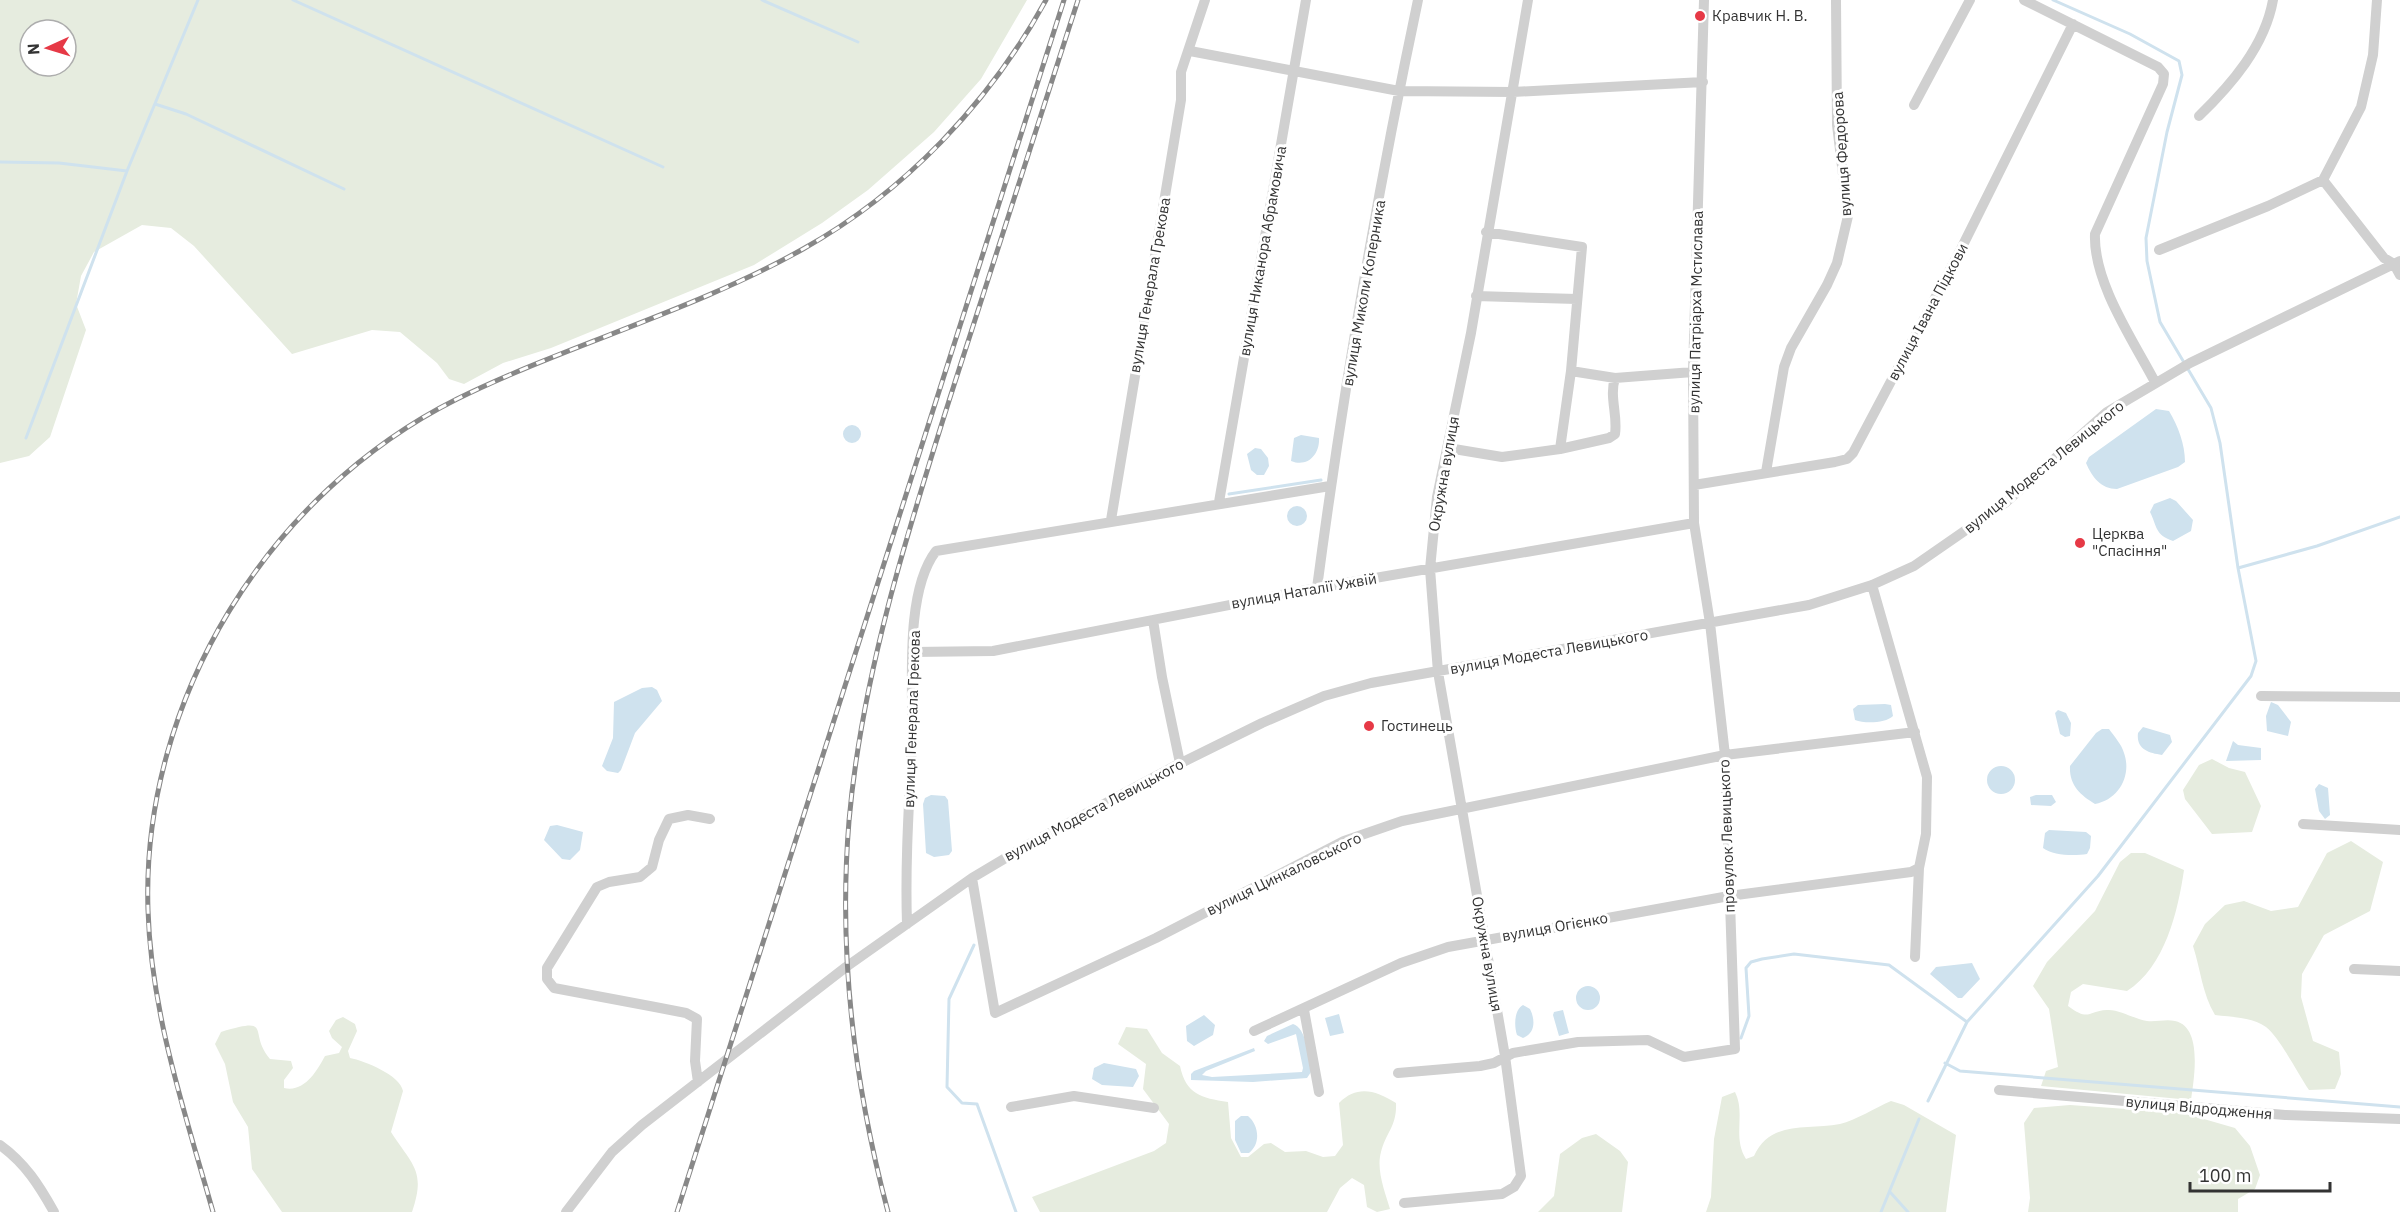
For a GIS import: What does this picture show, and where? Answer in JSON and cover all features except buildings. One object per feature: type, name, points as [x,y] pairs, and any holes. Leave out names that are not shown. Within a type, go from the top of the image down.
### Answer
[{"type":"street","name":"вулиця Генерала Грекова","points":[[1111,520],[1181,100],[1179,82],[1205,0]]},
{"type":"street","name":"вулиця Никанора Абрамовича","points":[[1219,502],[1306,0]]},
{"type":"street","name":"вулиця Миколи Коперника","points":[[1317,588],[1330,486],[1399,91],[1418,0]]},
{"type":"street","name":"Окружна вулиця","points":[[1404,1203],[1502,1194],[1514,1187],[1521,1176],[1505,1056],[1438,672],[1431,569],[1437,497],[1476,296],[1528,0]]},
{"type":"street","name":"вулиця Патріарха Мстислава","points":[[1704,0],[1693,372],[1694,523],[1710,623]]},
{"type":"street","name":"вулиця Федорова","points":[[1766,472],[1784,367],[1791,348],[1830,278],[1845,236],[1848,216],[1837,125],[1836,0]]},
{"type":"street","points":[[1914,105],[1970,0]]},
{"type":"street","points":[[2024,0],[2158,67],[2164,74],[2163,84],[2095,234],[2094,241],[2099,269],[2155,382]]},
{"type":"street","points":[[2199,116],[2223,93],[2241,70],[2262,31],[2273,0]]},
{"type":"street","points":[[2159,250],[2268,206],[2323,180],[2361,106],[2373,55],[2377,0]]},
{"type":"street","name":"вулиця Івана Підкови","points":[[1694,485],[1835,462],[1847,459],[1853,453],[1961,249],[2073,24]]},
{"type":"street","points":[[1190,51],[1399,91],[1513,92],[1703,82]]},
{"type":"street","points":[[2323,180],[2384,258],[2397,263],[2400,275]]},
{"type":"street","points":[[1486,232],[1582,247],[1571,371],[1560,449]]},
{"type":"street","name":"вулиця Модеста Левицького","points":[[698,1082],[907,924],[972,878],[1024,847],[1180,763],[1324,696],[1371,683],[1809,604],[1872,585],[1914,566],[1972,527],[2005,503],[2107,412],[2155,382],[2397,263]]},
{"type":"street","points":[[1476,296],[1577,299]]},
{"type":"street","points":[[1571,371],[1615,378],[1693,372]]},
{"type":"street","points":[[1448,448],[1502,457],[1560,449],[1609,438],[1614,434],[1616,425],[1612,388],[1615,378]]},
{"type":"street","name":"вулиця Генерала Грекова","points":[[907,924],[912,639],[923,579],[936,551],[1219,502],[1330,486]]},
{"type":"street","name":"вулиця Наталії Ужвій","points":[[913,652],[993,651],[1317,588],[1694,523]]},
{"type":"street","points":[[1872,585],[1928,777],[1926,834],[1919,868],[1915,957]]},
{"type":"street","points":[[1153,620],[1180,763]]},
{"type":"street","name":"провулок Левицького","points":[[1505,1056],[1578,1042],[1625,1040],[1648,1040],[1684,1057],[1735,1049],[1725,755],[1710,623]]},
{"type":"street","points":[[2261,696],[2400,697]]},
{"type":"street","name":"вулиця Цинкаловського","points":[[972,878],[995,1013],[1156,938],[1344,841],[1402,821],[1725,755],[1915,732]]},
{"type":"street","points":[[566,1212],[612,1152],[642,1125],[698,1082],[695,1060],[697,1019],[686,1013],[655,1006],[554,988],[547,979],[547,968],[597,887],[640,877],[652,867],[659,840],[669,819],[688,815],[710,819]]},
{"type":"street","points":[[2304,824],[2400,830]]},
{"type":"street","name":"вулиця Огієнко","points":[[1254,1031],[1304,1010],[1401,963],[1448,947],[1729,896],[1911,872],[1919,868]]},
{"type":"street","points":[[2354,969],[2400,971]]},
{"type":"street","points":[[1304,1010],[1319,1092]]},
{"type":"street","points":[[1398,1073],[1480,1066],[1494,1063],[1505,1056]]},
{"type":"street","name":"вулиця Відродження","points":[[1999,1090],[2285,1115],[2400,1119]]},
{"type":"street","points":[[1011,1107],[1074,1096],[1154,1108]]},
{"type":"street","points":[[0,1145],[20,1160],[36,1179],[54,1212]]},
{"type":"shaded area","points":[[0,0],[1027,0],[981,79],[934,132],[868,190],[822,223],[754,265],[551,348],[503,363],[464,384],[449,379],[437,363],[400,332],[372,330],[292,354],[194,246],[171,228],[142,225],[94,252],[81,276],[76,304],[86,330],[50,437],[29,456],[0,463]]},
{"type":"shaded area","points":[[2212,759],[2229,768],[2245,772],[2261,806],[2252,832],[2212,834],[2185,799],[2183,790],[2199,765]]},
{"type":"shaded area","points":[[2351,841],[2383,862],[2370,911],[2324,935],[2302,974],[2301,997],[2313,1041],[2339,1052],[2341,1074],[2335,1089],[2309,1090],[2283,1048],[2266,1027],[2248,1019],[2215,1015],[2204,990],[2193,946],[2205,924],[2225,905],[2244,901],[2271,911],[2298,907],[2327,853]]},
{"type":"shaded area","points":[[2131,853],[2145,853],[2184,870],[2178,903],[2168,937],[2151,968],[2127,991],[2083,984],[2071,992],[2068,1006],[2085,1015],[2112,1010],[2147,1021],[2172,1020],[2184,1025],[2190,1033],[2195,1055],[2191,1100],[2041,1086],[2046,1071],[2058,1067],[2049,1009],[2033,986],[2047,962],[2095,911],[2120,862]]},
{"type":"shaded area","points":[[343,1017],[355,1024],[357,1031],[348,1051],[350,1058],[389,1074],[403,1091],[391,1132],[415,1169],[418,1187],[412,1212],[282,1212],[252,1169],[248,1127],[233,1102],[225,1064],[215,1044],[221,1032],[238,1027],[254,1026],[270,1059],[291,1061],[293,1068],[284,1080],[284,1088],[291,1089],[309,1080],[325,1056],[339,1053],[342,1047],[332,1038],[329,1031],[336,1020]]},
{"type":"shaded area","points":[[1126,1027],[1147,1029],[1162,1053],[1180,1066],[1186,1083],[1196,1093],[1210,1099],[1228,1102],[1231,1138],[1241,1157],[1248,1157],[1264,1144],[1271,1143],[1285,1152],[1306,1151],[1323,1157],[1335,1156],[1343,1145],[1339,1103],[1346,1097],[1366,1091],[1381,1095],[1396,1103],[1395,1118],[1383,1145],[1380,1159],[1382,1181],[1390,1209],[1377,1212],[1367,1207],[1364,1185],[1352,1178],[1340,1188],[1327,1212],[1040,1212],[1032,1197],[1154,1151],[1166,1143],[1169,1124],[1143,1089],[1146,1064],[1118,1044]]},
{"type":"shaded area","points":[[1735,1092],[1739,1109],[1740,1142],[1746,1159],[1754,1156],[1761,1145],[1780,1132],[1840,1124],[1891,1101],[1904,1105],[1956,1135],[1946,1212],[1706,1212],[1711,1197],[1714,1139],[1722,1097]]},
{"type":"shaded area","points":[[2070,1105],[2183,1113],[2235,1128],[2250,1146],[2260,1175],[2255,1189],[2238,1199],[2238,1212],[2028,1212],[2030,1198],[2024,1123],[2034,1108]]},
{"type":"shaded area","points":[[1596,1134],[1620,1151],[1628,1162],[1622,1212],[1538,1212],[1554,1196],[1560,1154],[1582,1138]]},
{"type":"water","points":[[2156,409],[2169,411],[2178,429],[2185,462],[2178,467],[2117,489],[2106,487],[2091,473],[2086,463],[2089,457]]},
{"type":"water","points":[[852,425],[858,428],[861,434],[858,440],[852,443],[846,440],[843,434],[846,428]]},
{"type":"water","points":[[1301,435],[1319,438],[1319,444],[1312,458],[1303,463],[1297,463],[1291,461],[1294,438]]},
{"type":"water","points":[[1255,448],[1261,449],[1268,458],[1269,466],[1264,475],[1257,475],[1251,470],[1247,454]]},
{"type":"water","points":[[2170,498],[2176,501],[2193,520],[2191,531],[2173,541],[2160,533],[2150,512],[2154,504]]},
{"type":"water","points":[[1293,506],[1301,506],[1307,512],[1307,520],[1301,526],[1293,526],[1287,520],[1287,512]]},
{"type":"water","points":[[652,687],[657,690],[662,701],[635,733],[621,770],[618,773],[607,771],[602,766],[613,738],[614,702],[642,688]]},
{"type":"water","points":[[2271,702],[2278,705],[2291,722],[2288,736],[2267,731],[2266,716]]},
{"type":"water","points":[[1858,705],[1891,705],[1893,716],[1890,718],[1875,722],[1855,720],[1853,709]]},
{"type":"water","points":[[2058,710],[2066,713],[2071,723],[2070,736],[2065,737],[2060,734],[2055,713]]},
{"type":"water","points":[[2143,727],[2170,735],[2172,742],[2162,755],[2152,753],[2141,746],[2138,733]]},
{"type":"water","points":[[2102,729],[2109,729],[2120,744],[2126,761],[2126,770],[2125,778],[2117,792],[2103,802],[2095,804],[2076,789],[2071,779],[2070,766],[2096,733]]},
{"type":"water","points":[[2233,741],[2238,745],[2261,748],[2261,760],[2226,761]]},
{"type":"water","points":[[2001,766],[2011,770],[2015,780],[2011,790],[2001,794],[1991,790],[1987,780],[1991,770]]},
{"type":"water","points":[[2319,784],[2328,788],[2330,815],[2325,819],[2319,811],[2315,789]]},
{"type":"water","points":[[931,795],[945,796],[948,800],[952,851],[949,855],[934,857],[926,853],[923,804],[925,798]]},
{"type":"water","points":[[2052,795],[2056,802],[2051,806],[2031,805],[2030,797]]},
{"type":"water","points":[[557,825],[583,832],[580,850],[570,860],[562,859],[544,840],[550,826]]},
{"type":"water","points":[[2049,830],[2086,832],[2091,836],[2087,854],[2070,855],[2047,851],[2043,848],[2045,833]]},
{"type":"water","points":[[1972,963],[1980,979],[1962,998],[1958,998],[1930,974],[1936,967]]},
{"type":"water","points":[[1588,986],[1596,990],[1600,998],[1596,1006],[1588,1010],[1580,1006],[1576,998],[1580,990]]},
{"type":"water","points":[[1523,1005],[1530,1009],[1533,1021],[1530,1033],[1523,1038],[1517,1035],[1515,1023],[1516,1014]]},
{"type":"water","points":[[1563,1010],[1569,1033],[1559,1036],[1553,1015],[1554,1012]]},
{"type":"water","points":[[1339,1014],[1344,1033],[1330,1036],[1325,1018]]},
{"type":"water","points":[[1204,1015],[1215,1025],[1213,1035],[1194,1046],[1187,1041],[1186,1026]]},
{"type":"water","points":[[1293,1024],[1304,1037],[1310,1060],[1311,1072],[1307,1078],[1253,1082],[1191,1080],[1191,1074],[1194,1071],[1254,1048],[1255,1051],[1206,1071],[1202,1075],[1212,1077],[1302,1072],[1296,1034],[1268,1044],[1264,1041],[1267,1036]]},
{"type":"water","points":[[1104,1063],[1136,1069],[1139,1076],[1133,1087],[1102,1085],[1092,1079],[1094,1068]]},
{"type":"water","points":[[1241,1116],[1248,1116],[1256,1129],[1257,1140],[1249,1153],[1241,1153],[1235,1140],[1235,1121]]},
{"type":"waterway","points":[[26,438],[127,171],[198,0]]},
{"type":"waterway","points":[[293,0],[663,167]]},
{"type":"waterway","points":[[762,0],[858,42]]},
{"type":"waterway","points":[[2053,0],[2130,34],[2179,61],[2182,75],[2167,132],[2146,238],[2147,261],[2160,322],[2211,408],[2220,443],[2238,568],[2317,546],[2400,517]]},
{"type":"waterway","points":[[155,104],[186,114],[344,189]]},
{"type":"waterway","points":[[0,162],[59,163],[127,171]]},
{"type":"waterway","points":[[1229,494],[1321,480]]},
{"type":"waterway","points":[[1928,1101],[1967,1022],[2098,876],[2251,676],[2256,661],[2238,568]]},
{"type":"waterway","points":[[974,945],[949,999],[947,1087],[962,1103],[977,1104],[1016,1212]]},
{"type":"waterway","points":[[1741,1038],[1749,1016],[1746,968],[1751,962],[1794,954],[1889,965],[1967,1022]]},
{"type":"waterway","points":[[1945,1063],[1960,1071],[2400,1107]]},
{"type":"waterway","points":[[1881,1212],[1919,1119]]},
{"type":"waterway","points":[[1890,1192],[1908,1212]]},
{"type":"railway","points":[[213,1212],[181,1100],[163,1025],[155,987],[148,910],[152,831],[167,754],[193,680],[229,611],[275,546],[328,489],[389,439],[457,399],[500,379],[675,309],[761,271],[803,249],[876,200],[910,172],[971,109],[1024,38],[1046,0]]},
{"type":"railway","points":[[677,1212],[1064,0]]},
{"type":"railway","points":[[888,1212],[866,1116],[858,1067],[848,969],[846,871],[855,765],[876,654],[905,544],[1078,0]]},
{"type":"place","name":"Кравчик Н. В.","points":[[1700,16]]},
{"type":"place","name":"Церква \"Спасіння\"","points":[[2080,543]]},
{"type":"place","name":"Гостинець","points":[[1369,726]]}]
